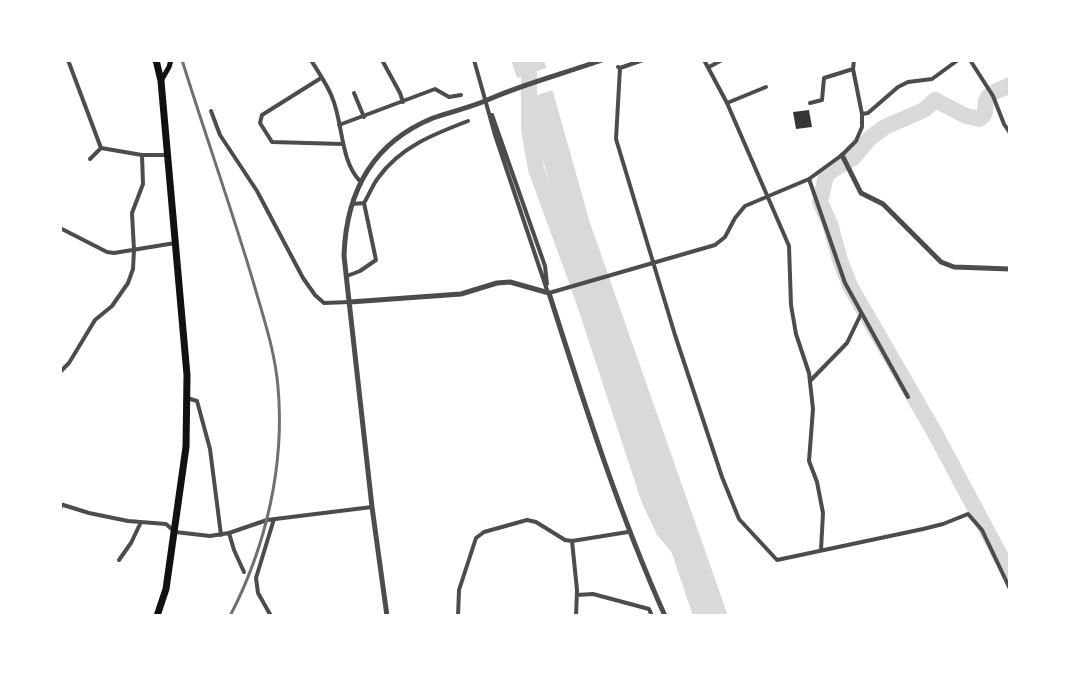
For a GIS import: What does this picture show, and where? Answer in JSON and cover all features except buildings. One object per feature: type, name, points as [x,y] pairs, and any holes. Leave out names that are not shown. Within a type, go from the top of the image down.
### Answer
[{"type":"highway","points":[[156,60],[161,81],[187,375],[186,439],[175,532],[166,589],[157,616]]},
{"type":"main road","points":[[161,81],[170,67],[171,60]]},
{"type":"street","points":[[68,60],[101,148]]},
{"type":"street","points":[[311,60],[332,98],[342,144],[353,175],[360,181]]},
{"type":"street","points":[[382,60],[403,102]]},
{"type":"street","points":[[474,60],[545,266],[549,293],[597,445],[628,532],[665,616]]},
{"type":"street","points":[[387,616],[372,507],[344,256],[344,238],[351,204],[360,181],[385,149],[408,131],[433,118],[602,60]]},
{"type":"street","points":[[643,60],[619,68],[616,139],[675,335],[722,477],[739,519],[777,560],[923,529],[968,514],[982,530],[1010,589]]},
{"type":"street","points":[[704,60],[727,103],[789,246],[790,290],[796,334],[810,382],[813,409],[809,461],[817,482],[823,513],[820,550]]},
{"type":"street","points":[[709,67],[722,60]]},
{"type":"street","points":[[211,111],[220,135],[257,191],[303,279],[324,303],[461,294],[497,283],[510,282],[549,293],[653,265],[715,245],[725,237],[745,206],[809,179],[844,160],[862,127],[862,114],[853,69],[854,60]]},
{"type":"street","points":[[862,114],[868,113],[898,87],[908,82],[932,79],[958,60]]},
{"type":"street","points":[[970,60],[992,94],[1010,133]]},
{"type":"street","points":[[810,102],[822,100],[824,78],[853,69]]},
{"type":"street","points":[[321,78],[262,115],[260,123],[272,142],[342,144]]},
{"type":"street","points":[[727,103],[766,87]]},
{"type":"street","points":[[339,125],[435,90],[449,97],[461,94]]},
{"type":"street","points":[[354,93],[364,117]]},
{"type":"street","points":[[347,276],[360,271],[376,260],[364,203],[377,179],[404,152],[420,140],[468,121]]},
{"type":"street","points":[[101,148],[142,155],[168,155]]},
{"type":"street","points":[[90,159],[101,148]]},
{"type":"street","points":[[60,372],[69,363],[95,320],[112,306],[128,283],[133,269],[132,213],[143,184],[142,155]]},
{"type":"street","points":[[844,160],[861,193],[883,204],[941,262],[954,267],[1010,269]]},
{"type":"street","points":[[809,179],[845,283],[908,397]]},
{"type":"street","points":[[351,204],[364,203]]},
{"type":"street","points":[[60,228],[107,252],[114,253],[176,243]]},
{"type":"street","points":[[810,382],[847,343],[861,315]]},
{"type":"street","points":[[187,398],[197,401],[210,449],[221,535]]},
{"type":"street","points":[[60,511],[60,504],[90,513],[166,524],[175,532],[210,536],[229,533],[274,519],[372,507]]},
{"type":"street","points":[[271,616],[258,593],[256,578],[274,519]]},
{"type":"street","points":[[458,616],[459,590],[476,538],[484,532],[526,520],[536,522],[565,540],[572,541],[628,532]]},
{"type":"street","points":[[119,560],[131,543],[141,522]]},
{"type":"street","points":[[229,533],[244,572]]},
{"type":"street","points":[[572,541],[577,595],[576,616]]},
{"type":"street","points":[[577,595],[592,594],[649,609],[652,616]]},
{"type":"shaded area","points":[[511,60],[544,60],[590,223],[728,616],[693,616],[561,223]]},
{"type":"pier","points":[[549,67],[556,89],[522,100],[514,79]]},
{"type":"waterway","points":[[529,60],[529,129],[536,169],[582,295],[649,499],[664,531],[678,547]]},
{"type":"waterway","points":[[1010,85],[990,95],[986,100],[985,112],[979,119],[966,116],[935,100],[924,110],[885,127],[870,138],[853,158],[826,176],[820,202],[830,224],[850,286],[936,435],[1010,574]]},
{"type":"railway","points":[[182,60],[265,320],[278,387],[279,446],[270,505],[254,562],[230,616]]}]
